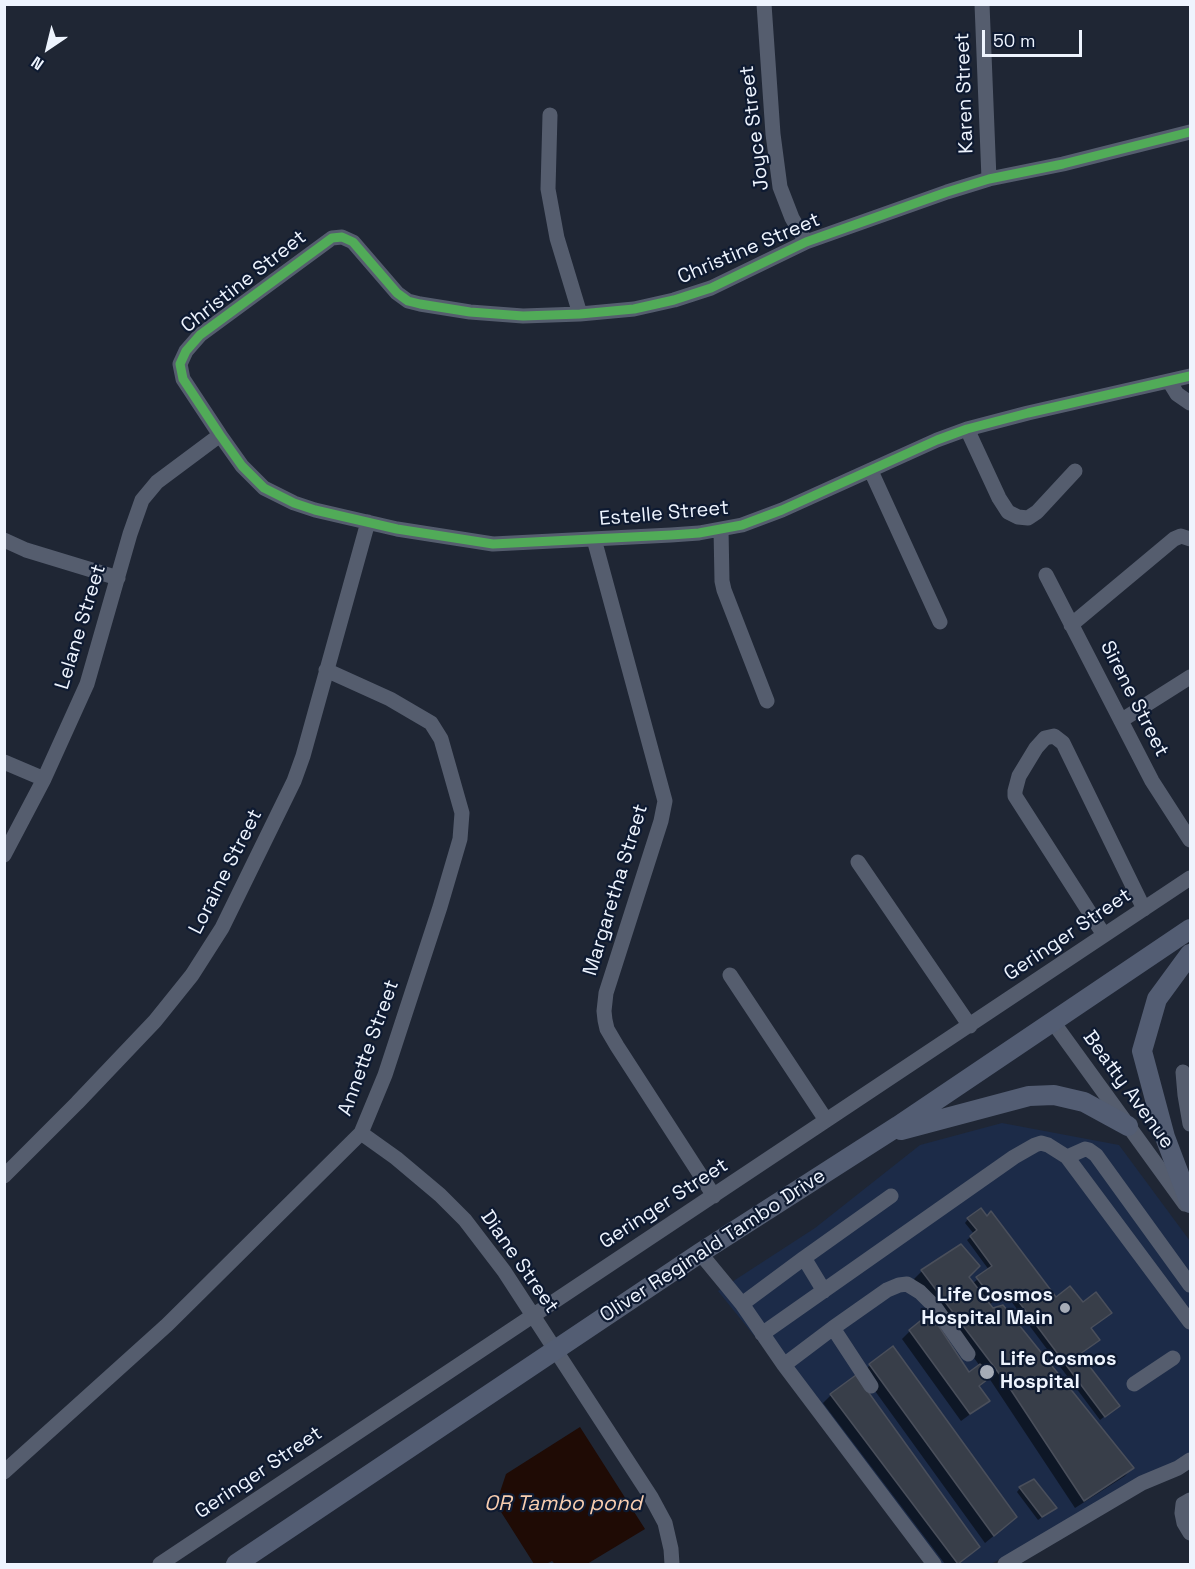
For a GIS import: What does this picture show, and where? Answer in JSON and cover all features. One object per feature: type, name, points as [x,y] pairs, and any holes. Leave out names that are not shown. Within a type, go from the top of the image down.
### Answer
[{"type":"main road","name":"Oliver Reginald Tambo Drive","points":[[236,1564],[700,1253],[884,1135],[1191,929]]},
{"type":"main road","points":[[1191,954],[1156,999],[1142,1051],[1165,1137],[1191,1203]]},
{"type":"main road","points":[[884,1135],[1029,1096],[1054,1095],[1084,1102],[1128,1126]]},
{"type":"street","name":"Joyce Street","points":[[764,4],[773,134],[780,187],[792,218],[806,242]]},
{"type":"street","name":"Karen Street","points":[[982,4],[989,180]]},
{"type":"street","points":[[550,115],[548,189],[557,237],[580,314]]},
{"type":"street","name":"Christine Street","points":[[220,435],[183,379],[180,364],[186,351],[200,335],[326,240],[332,238],[342,237],[353,242],[397,293],[408,301],[498,315],[523,316],[634,309],[674,300],[711,288],[806,242],[871,218],[989,180],[1191,132]]},
{"type":"street","name":"Estelle Street","points":[[220,435],[242,466],[264,488],[304,506],[368,522],[462,541],[493,544],[671,535],[721,529],[761,519],[937,440],[968,429],[1191,376]]},
{"type":"street","points":[[1169,381],[1177,394],[1191,403]]},
{"type":"street","points":[[968,429],[999,498],[1008,512],[1018,517],[1028,518],[1037,512],[1075,471]]},
{"type":"street","name":"Lelane Street","points":[[4,855],[44,779],[87,684],[141,500],[157,482],[220,435]]},
{"type":"street","points":[[871,471],[940,622]]},
{"type":"street","name":"Loraine Street","points":[[4,1176],[155,1021],[208,952],[250,873],[294,781],[368,522]]},
{"type":"street","points":[[721,529],[724,590],[767,700]]},
{"type":"street","points":[[1071,625],[1174,539],[1181,536],[1191,539]]},
{"type":"street","name":"Margaretha Street","points":[[594,539],[665,801],[662,821],[606,993],[605,1020],[621,1054],[714,1196]]},
{"type":"street","points":[[4,540],[26,550],[118,578]]},
{"type":"street","name":"Sirene Street","points":[[1046,575],[1152,781],[1191,840]]},
{"type":"street","name":"Annette Street","points":[[4,1472],[167,1325],[361,1132],[385,1075],[460,839],[462,813],[441,740],[431,723],[390,699],[326,670]]},
{"type":"street","points":[[1122,720],[1191,677]]},
{"type":"street","points":[[1104,935],[1015,796],[1019,776],[1045,738],[1054,736],[1063,743],[1144,909]]},
{"type":"street","points":[[4,762],[44,779]]},
{"type":"street","points":[[858,862],[970,1026]]},
{"type":"street","name":"Geringer Street","points":[[160,1564],[1191,879]]},
{"type":"street","points":[[730,975],[826,1120]]},
{"type":"street","name":"Beatty Avenue","points":[[1053,1022],[1191,1211]]},
{"type":"street","points":[[1183,1072],[1191,1124]]},
{"type":"street","name":"Diane Street","points":[[361,1132],[440,1195],[465,1220],[504,1271],[655,1504],[665,1523],[672,1564]]},
{"type":"street","points":[[762,1334],[1014,1157],[1041,1143],[1067,1157],[1188,1312]]},
{"type":"street","points":[[1067,1157],[1085,1149],[1096,1155],[1191,1285]]},
{"type":"street","points":[[742,1304],[891,1196]]},
{"type":"street","points":[[700,1253],[742,1304],[784,1365],[934,1564]]},
{"type":"street","points":[[804,1258],[824,1291]]},
{"type":"street","points":[[784,1365],[887,1290],[908,1284],[935,1307],[968,1354]]},
{"type":"street","points":[[833,1328],[871,1386]]},
{"type":"street","points":[[1134,1384],[1173,1358]]},
{"type":"street","points":[[1005,1564],[1132,1489],[1191,1460]]},
{"type":"street","points":[[1191,1500],[1183,1504],[1182,1514],[1184,1523],[1191,1533]]},
{"type":"shaded area","name":"Life Cosmos Hospital","points":[[1002,1123],[1119,1145],[1190,1241],[1190,1452],[1167,1468],[991,1564],[939,1564],[718,1291],[815,1228],[920,1145]]},
{"type":"water","name":"OR Tambo pond","points":[[580,1427],[645,1529],[587,1564],[555,1564],[552,1561],[546,1564],[534,1564],[496,1504],[506,1474]]},
{"type":"building","name":"Life Cosmos Hospital Main","points":[[981,1208],[987,1216],[991,1211],[1056,1297],[1070,1286],[1083,1302],[1096,1292],[1112,1313],[1091,1328],[1100,1340],[1080,1354],[1120,1406],[1105,1417],[1010,1290],[995,1302],[976,1277],[992,1266],[970,1236],[977,1230],[967,1218]]},
{"type":"building","points":[[961,1244],[980,1266],[969,1277],[993,1308],[1003,1305],[1134,1468],[1084,1501],[1007,1384],[921,1270]]},
{"type":"building","points":[[930,1313],[969,1372],[980,1364],[992,1376],[979,1386],[990,1401],[970,1414],[909,1330]]},
{"type":"building","points":[[893,1346],[1017,1517],[994,1536],[869,1364]]},
{"type":"building","points":[[856,1375],[980,1547],[958,1564],[830,1394]]},
{"type":"building","points":[[1034,1479],[1057,1508],[1042,1517],[1019,1487]]},
{"type":"cycle path","points":[[1190,132],[1063,164],[989,179],[947,192],[806,242],[711,288],[674,300],[634,309],[523,316],[470,312],[420,304],[408,301],[397,293],[353,242],[342,237],[332,238],[200,335],[186,351],[180,364],[183,379],[220,435],[242,466],[264,488],[294,503],[315,510],[397,529],[493,544],[699,533],[742,525],[782,510],[937,440],[967,429],[1190,376]]},
{"type":"place","name":"Life Cosmos Hospital Main","points":[[1065,1308]]},
{"type":"place","name":"Life Cosmos Hospital","points":[[987,1372]]}]
